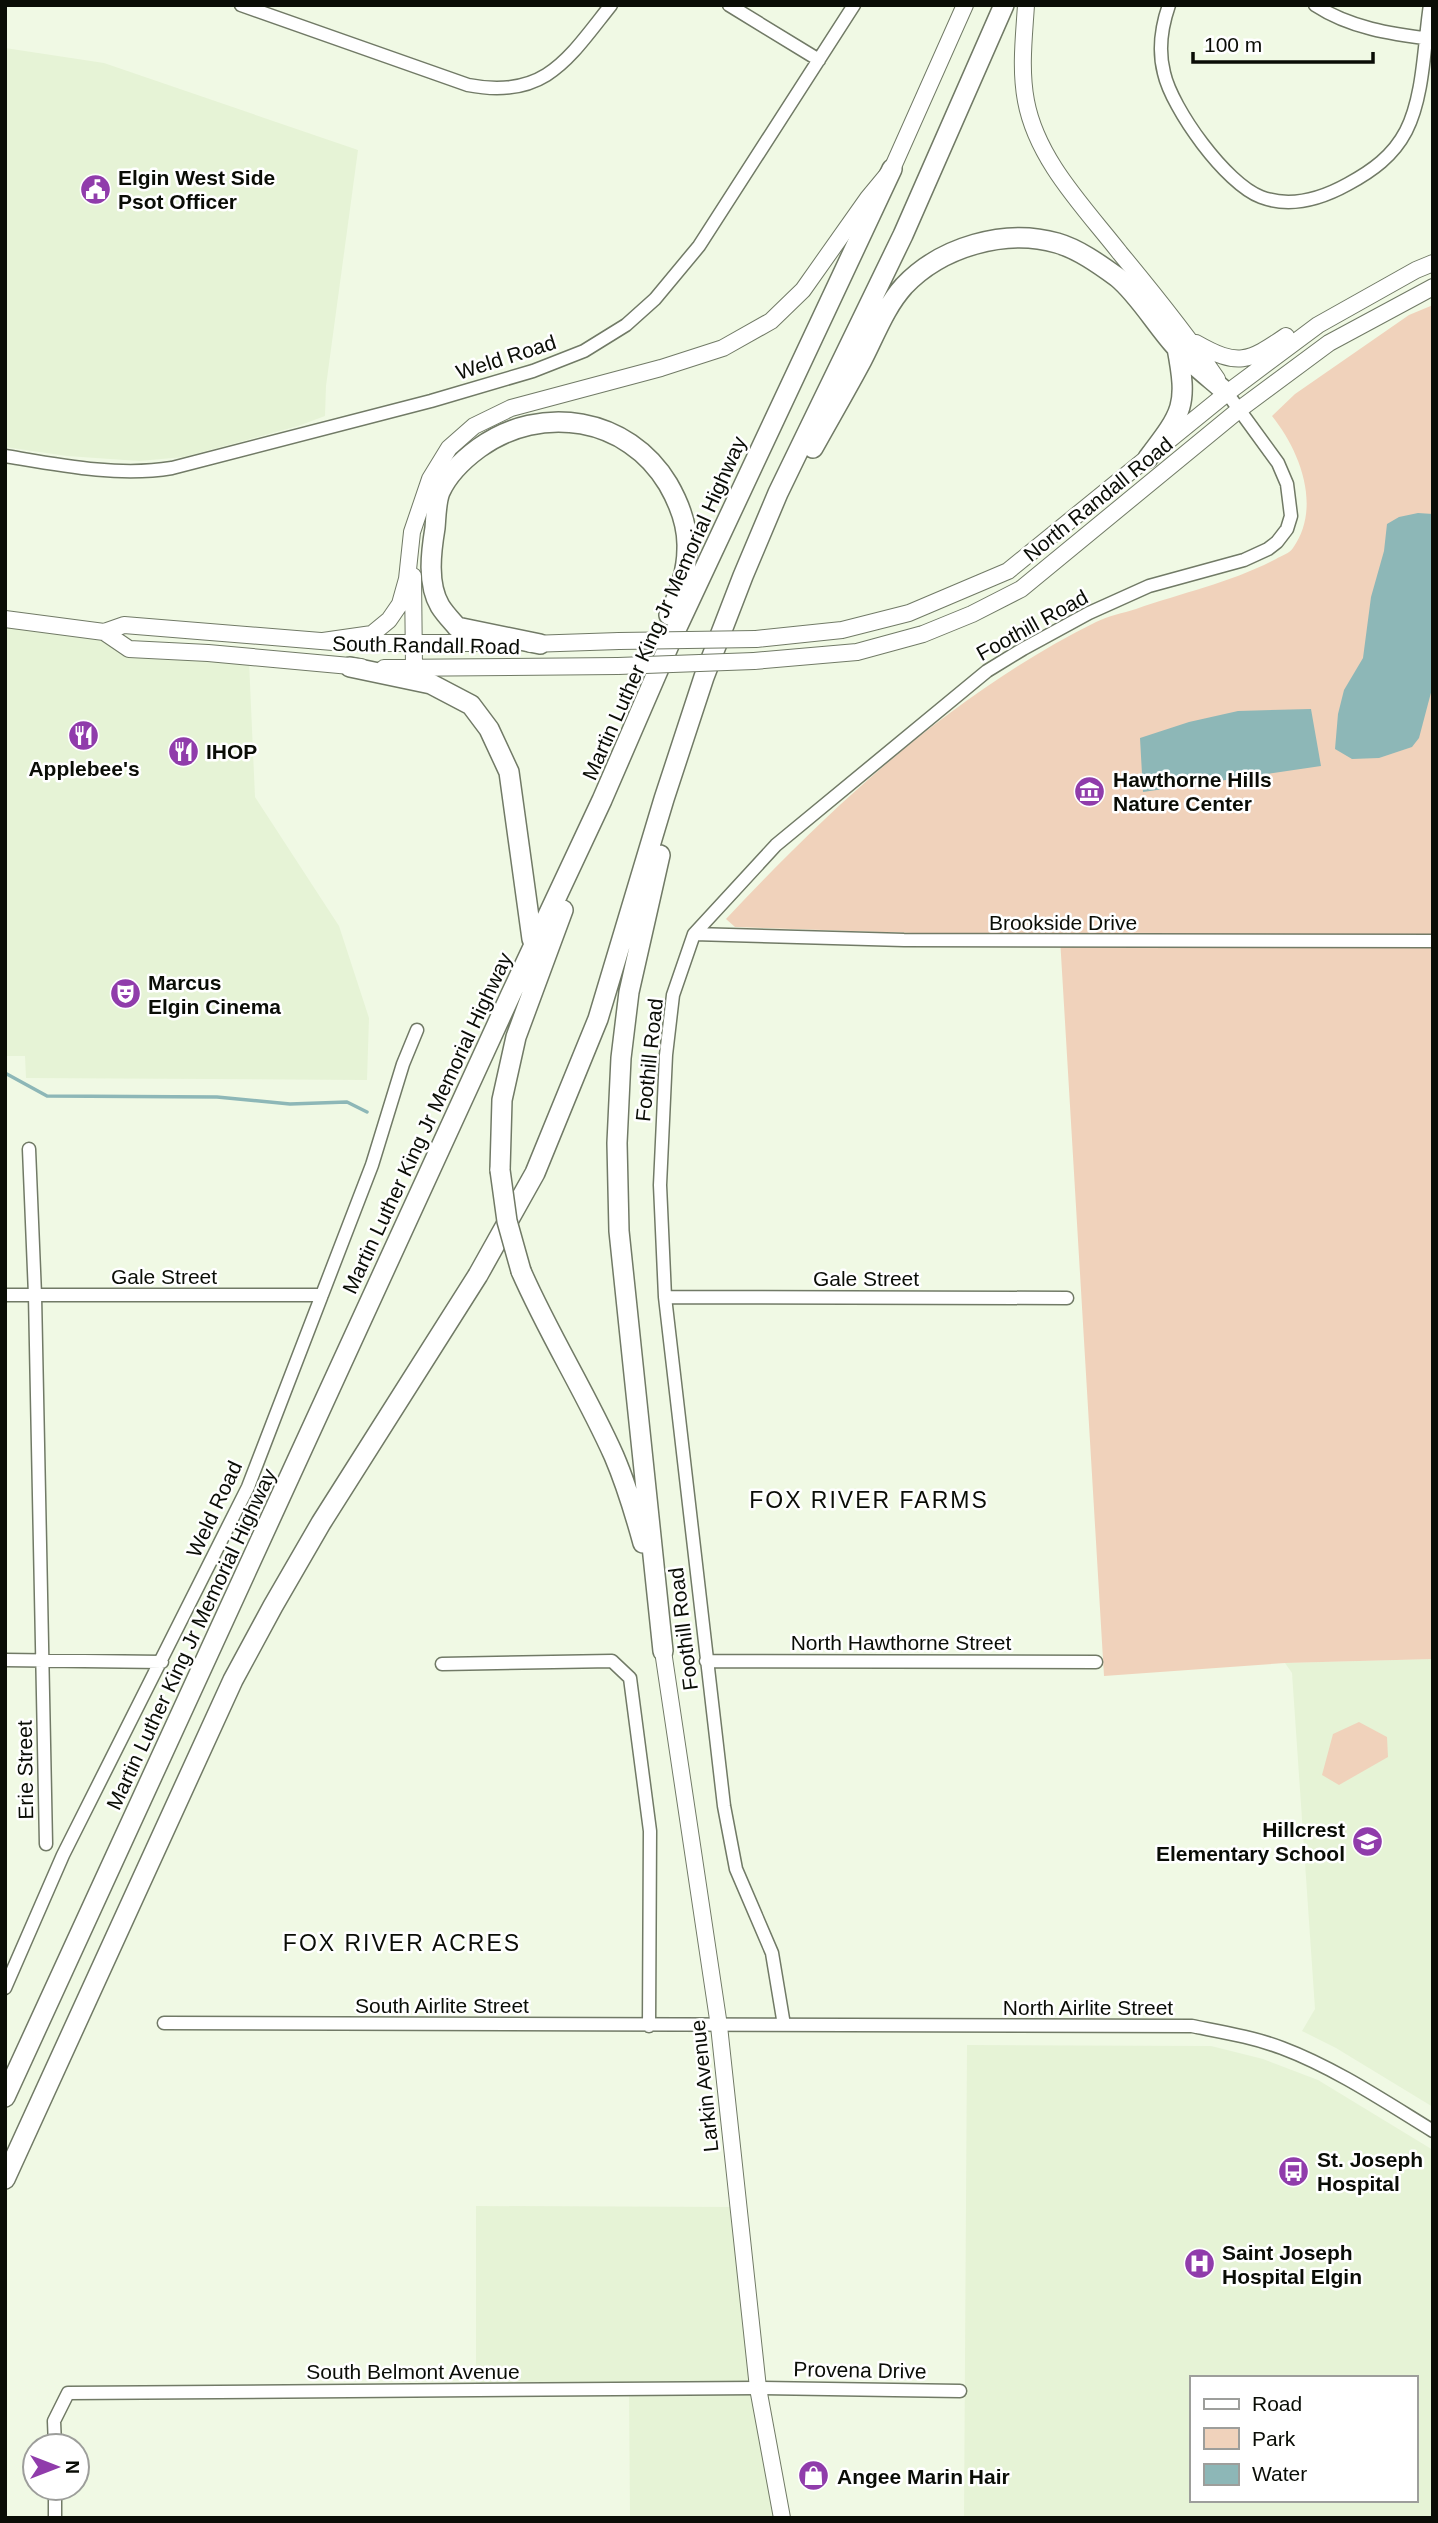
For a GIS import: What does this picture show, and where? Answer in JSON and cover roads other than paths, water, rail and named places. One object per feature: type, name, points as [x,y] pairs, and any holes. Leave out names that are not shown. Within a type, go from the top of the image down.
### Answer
[{"type":"highway","points":[[5,2179],[240,1667],[321,1523],[478,1275],[534,1173],[598,1019],[664,799],[704,677],[743,576],[778,493],[903,235],[1004,5]]},
{"type":"highway","name":"Martin Luther King Jr Memorial Highway","points":[[5,2097],[511,993],[603,800],[673,636],[892,169]]},
{"type":"highway","points":[[778,493],[808,458],[885,312],[905,286],[933,262],[962,248],[996,239],[1057,243],[1087,257],[1120,280],[1227,393]]},
{"type":"highway","points":[[1148,458],[1172,426],[1181,406],[1184,387],[1183,344]]},
{"type":"highway","points":[[511,993],[604,764],[679,593],[687,549],[687,534],[678,500],[659,468],[628,440],[598,428],[560,421],[528,424],[493,438],[463,460],[440,492],[432,551],[431,570],[439,604],[457,627],[540,644]]},
{"type":"highway","points":[[350,667],[431,684],[471,705],[489,729],[509,772],[533,939]]},
{"type":"highway","points":[[663,1651],[619,1231],[617,1143],[621,1058],[629,992],[704,677]]},
{"type":"highway","points":[[603,800],[516,1037],[502,1100],[499,1170],[507,1221],[522,1271],[540,1315],[614,1456],[626,1489],[647,1554],[663,1651]]},
{"type":"main road","points":[[323,641],[372,634],[389,620],[400,604],[407,579],[412,532],[430,479],[449,448],[474,426],[511,408],[661,368],[723,348],[771,321],[803,290],[868,198],[892,169],[965,5]]},
{"type":"main road","points":[[1026,5],[1022,56],[1026,102],[1039,142],[1067,187],[1183,344],[1232,359],[1248,358],[1259,354],[1323,311],[1357,303]]},
{"type":"main road","name":"North Randall Road","points":[[756,639],[842,630],[909,613],[1008,571],[1227,393],[1318,325],[1433,263]]},
{"type":"main road","name":"North Randall Road","points":[[754,661],[857,652],[923,634],[972,614],[1021,589],[1240,410],[1329,343],[1433,287]]},
{"type":"main road","points":[[412,532],[414,668]]},
{"type":"main road","name":"South Randall Road","points":[[5,619],[103,632],[130,649],[208,653],[350,667],[618,666],[754,661]]},
{"type":"main road","name":"South Randall Road","points":[[103,632],[124,625],[323,641],[414,643],[540,644],[756,639]]},
{"type":"main road","name":"Larkin Avenue","points":[[663,1651],[719,2026],[758,2388],[782,2518]]},
{"type":"street","points":[[241,5],[468,85],[506,89],[546,76],[560,66],[611,5]]},
{"type":"street","points":[[730,5],[819,60]]},
{"type":"street","name":"Weld Road","points":[[5,456],[115,470],[172,468],[454,394],[533,371],[584,351],[639,314],[686,263],[745,177],[854,5]]},
{"type":"street","points":[[1169,5],[1160,49],[1164,77],[1178,107],[1227,174],[1251,192],[1278,201],[1301,201],[1331,192],[1369,172],[1390,154],[1406,131],[1414,109],[1429,39],[1430,5]]},
{"type":"street","points":[[1315,5],[1342,20],[1362,27],[1429,39]]},
{"type":"street","name":"Foothill Road","points":[[784,2025],[772,1953],[736,1869],[724,1806],[665,1297],[660,1185],[666,1055],[673,995],[694,934],[776,845],[987,671],[1089,613],[1149,586],[1244,560],[1268,550],[1277,542],[1287,529],[1291,516],[1287,484],[1279,463],[1227,393]]},
{"type":"street","name":"Brookside Drive","points":[[694,934],[918,940],[1433,941]]},
{"type":"street","name":"Weld Road","points":[[5,1988],[62,1855],[248,1488],[372,1165],[403,1064],[417,1030]]},
{"type":"street","name":"Erie Street","points":[[29,1149],[35,1296],[46,1844]]},
{"type":"street","name":"Gale Street","points":[[5,1295],[322,1295]]},
{"type":"street","name":"Gale Street","points":[[665,1297],[1067,1298]]},
{"type":"street","points":[[5,1660],[162,1662]]},
{"type":"street","points":[[442,1664],[612,1661],[630,1678],[650,1831],[649,2026]]},
{"type":"street","name":"North Hawthorne Street","points":[[706,1661],[1096,1662]]},
{"type":"street","name":"South Airlite Street","points":[[164,2023],[719,2026]]},
{"type":"street","name":"North Airlite Street","points":[[719,2026],[1192,2026],[1283,2048],[1345,2077],[1433,2131]]},
{"type":"street","name":"Provena Drive","points":[[758,2388],[960,2392]]},
{"type":"street","name":"South Belmont Avenue","points":[[54,2432],[54,2421],[68,2393],[758,2388]]},
{"type":"water","points":[[1418,513],[1433,514],[1433,685],[1419,738],[1412,747],[1379,758],[1352,759],[1335,749],[1338,714],[1344,690],[1363,658],[1371,597],[1384,551],[1387,524],[1399,517]]},
{"type":"water","points":[[1311,709],[1321,766],[1143,792],[1140,738],[1189,722],[1238,711]]},
{"type":"waterway","points":[[5,1073],[47,1096],[217,1097],[290,1104],[347,1102],[367,1112]]},
{"type":"place","name":"Elgin West Side Psot Officer","points":[[95,189]]},
{"type":"place","name":"Applebee's","points":[[84,736]]},
{"type":"place","name":"IHOP","points":[[183,751]]},
{"type":"place","name":"Hawthorne Hills Nature Center","points":[[1090,791]]},
{"type":"place","name":"Marcus Elgin Cinema","points":[[125,994]]},
{"type":"place","name":"Hillcrest Elementary School","points":[[1368,1841]]},
{"type":"place","name":"St. Joseph Hospital","points":[[1294,2171]]},
{"type":"place","name":"Saint Joseph Hospital Elgin","points":[[1199,2264]]},
{"type":"place","name":"Angee Marin Hair","points":[[814,2476]]},
{"type":"district","name":"FOX RIVER FARMS","points":[[869,1500]]},
{"type":"district","name":"FOX RIVER ACRES","points":[[402,1943]]}]
